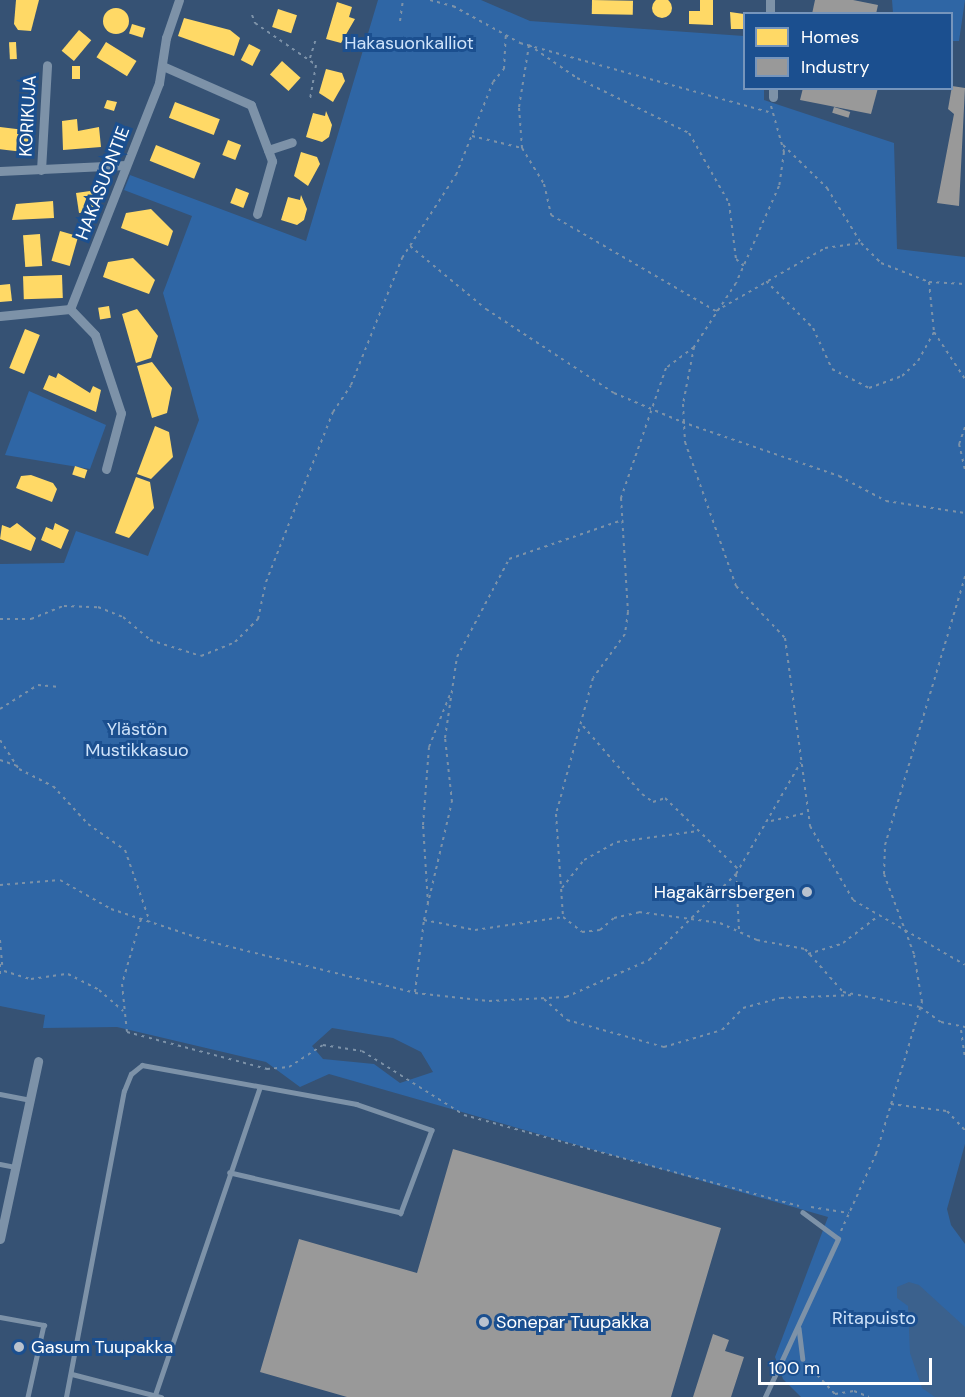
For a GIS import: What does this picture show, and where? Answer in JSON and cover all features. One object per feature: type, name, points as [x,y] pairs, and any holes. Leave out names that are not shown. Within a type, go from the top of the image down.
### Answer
[{"type":"street","name":"HAKASUONTIE","points":[[70,309],[165,67],[166,38],[179,0]]},
{"type":"street","name":"KORIKUJA","points":[[41,170],[47,65]]},
{"type":"street","points":[[165,67],[245,100],[268,150],[271,177],[257,214]]},
{"type":"street","points":[[268,150],[292,142]]},
{"type":"street","name":"KORIKUJA","points":[[0,171],[126,165]]},
{"type":"street","points":[[0,316],[70,309],[95,335],[122,413],[106,469]]},
{"type":"street","points":[[0,1239],[38,1061]]},
{"type":"lane","points":[[66,1397],[72,1374],[72,1344],[131,1074],[142,1065],[259,1089],[356,1104],[432,1130],[401,1213],[230,1173]]},
{"type":"lane","points":[[72,1374],[158,1396],[259,1089]]},
{"type":"lane","points":[[0,1094],[30,1100]]},
{"type":"lane","points":[[0,1164],[16,1167]]},
{"type":"lane","points":[[765,1397],[838,1239],[802,1213]]},
{"type":"lane","points":[[0,1317],[44,1325],[28,1397]]},
{"type":"lane","points":[[798,1328],[803,1359]]},
{"type":"path","points":[[400,21],[403,0]]},
{"type":"path","points":[[430,0],[453,6],[506,36],[529,45],[769,112]]},
{"type":"path","points":[[453,0],[453,6]]},
{"type":"path","points":[[252,15],[255,22],[310,58],[317,73],[310,100]]},
{"type":"path","points":[[0,619],[31,619],[64,606],[98,607],[123,617],[150,640],[179,651],[201,656],[235,642],[258,619],[270,572],[333,412],[351,386],[410,246],[439,209],[472,136],[493,82],[504,69],[506,36]]},
{"type":"path","points":[[310,58],[316,38]]},
{"type":"path","points":[[529,45],[519,107],[522,148],[544,184],[551,215],[716,311]]},
{"type":"path","points":[[529,45],[577,78],[689,133],[729,202],[736,259],[744,266]]},
{"type":"path","points":[[562,917],[556,814],[583,726],[592,678],[625,634],[621,498],[649,409],[666,368],[694,347],[744,266],[779,186],[781,143],[769,112],[773,93]]},
{"type":"path","points":[[472,136],[522,148]]},
{"type":"path","points":[[781,143],[827,188],[861,243],[902,275],[929,282],[965,284]]},
{"type":"path","points":[[716,311],[825,248],[861,243]]},
{"type":"path","points":[[410,246],[512,327],[649,409],[839,476],[886,501],[965,513]]},
{"type":"path","points":[[766,281],[813,327],[832,369],[869,388],[902,376],[918,361],[934,332]]},
{"type":"path","points":[[929,282],[934,332],[965,379]]},
{"type":"path","points":[[694,347],[682,422],[736,586],[785,638],[806,813],[853,900],[877,917],[904,929],[965,965]]},
{"type":"path","points":[[965,428],[959,444],[965,470]]},
{"type":"path","points":[[415,993],[424,920],[452,802],[445,738],[458,657],[509,559],[622,520]]},
{"type":"path","points":[[838,1239],[891,1104],[920,1007],[914,954],[884,874],[885,845],[965,576]]},
{"type":"path","points":[[0,709],[38,684],[60,687]]},
{"type":"path","points":[[428,907],[423,825],[429,747],[453,687]]},
{"type":"path","points":[[583,726],[642,794],[653,802],[665,798],[739,870]]},
{"type":"path","points":[[0,740],[17,766]]},
{"type":"path","points":[[0,760],[17,766],[53,786],[88,824],[125,850],[150,922]]},
{"type":"path","points":[[0,885],[54,878],[150,922],[415,993],[489,1001],[566,997],[635,970],[736,874],[771,821],[801,762]]},
{"type":"path","points":[[771,821],[806,813]]},
{"type":"path","points":[[562,888],[584,860],[617,842],[699,831]]},
{"type":"path","points":[[736,874],[739,930]]},
{"type":"path","points":[[424,920],[475,930],[562,917],[582,932],[600,930],[614,918],[639,912],[691,916],[808,954],[843,992],[920,1007],[961,1030]]},
{"type":"path","points":[[808,954],[843,944],[877,917]]},
{"type":"path","points":[[141,919],[122,984],[127,1032],[267,1069],[289,1067],[323,1045],[362,1051],[464,1115],[772,1200],[849,1213]]},
{"type":"path","points":[[0,940],[1,964],[4,971],[0,979]]},
{"type":"path","points":[[4,971],[31,979],[68,974],[99,990],[124,1011]]},
{"type":"path","points":[[544,999],[567,1020],[664,1047],[722,1030],[743,1008],[781,998],[857,995]]},
{"type":"path","points":[[961,1030],[965,1027]]},
{"type":"path","points":[[961,1030],[965,1059]]},
{"type":"path","points":[[891,1104],[947,1111],[965,1130]]},
{"type":"path","points":[[803,1359],[836,1394],[854,1391],[869,1397]]},
{"type":"green space","points":[[378,0],[481,0],[530,21],[743,36],[743,90],[764,90],[764,100],[894,143],[897,249],[965,257],[965,1144],[947,1209],[951,1225],[965,1244],[965,1397],[801,1397],[783,1379],[775,1357],[828,1217],[329,1074],[300,1087],[266,1062],[117,1027],[43,1028],[45,1015],[0,1006],[0,564],[64,563],[76,531],[148,556],[199,420],[163,293],[192,216],[124,190],[130,175],[306,241]],"holes":[[[332,1028],[393,1038],[421,1052],[433,1072],[400,1083],[374,1064],[323,1059],[312,1046]]]},
{"type":"green space","points":[[892,0],[965,0],[959,41],[953,41],[953,12],[893,12]]},
{"type":"green space","points":[[29,391],[106,425],[90,469],[5,455]]},
{"type":"shaded area","points":[[909,1282],[919,1285],[965,1327],[965,1397],[935,1397],[922,1388],[910,1353],[908,1306],[897,1298],[897,1287]]},
{"type":"building: Homes","points":[[658,-1],[666,-1],[671,4],[671,12],[666,17],[658,17],[653,12],[653,4]]},
{"type":"building: Homes","points":[[16,0],[39,0],[31,31],[18,30],[14,24]]},
{"type":"building: Homes","points":[[592,0],[633,1],[633,15],[592,14]]},
{"type":"building: Homes","points":[[700,0],[713,0],[713,25],[689,24],[689,11],[700,11]]},
{"type":"building: Homes","points":[[337,2],[352,7],[349,17],[355,19],[341,43],[326,39]]},
{"type":"building: Homes","points":[[116,8],[125,12],[129,21],[125,30],[116,34],[107,30],[103,21],[107,12]]},
{"type":"building: Homes","points":[[278,9],[297,15],[291,33],[272,27]]},
{"type":"building: Homes","points":[[730,12],[743,14],[743,29],[731,29]]},
{"type":"building: Homes","points":[[184,18],[230,30],[240,38],[234,56],[178,36]]},
{"type":"building: Homes","points":[[132,24],[145,28],[142,38],[129,34]]},
{"type":"building: Homes","points":[[79,30],[91,40],[74,61],[62,51]]},
{"type":"building: Homes","points":[[9,42],[16,42],[17,59],[10,59]]},
{"type":"building: Homes","points":[[106,42],[137,61],[127,76],[96,57]]},
{"type":"building: Homes","points":[[249,44],[261,50],[252,66],[241,60]]},
{"type":"building: Homes","points":[[282,61],[301,78],[289,91],[270,74]]},
{"type":"building: Homes","points":[[72,66],[80,66],[80,79],[72,79]]},
{"type":"building: Homes","points":[[326,69],[342,73],[345,81],[333,102],[319,93]]},
{"type":"building: Homes","points":[[107,100],[117,102],[114,111],[104,108]]},
{"type":"building: Homes","points":[[175,102],[220,119],[214,135],[169,118]]},
{"type":"building: Homes","points":[[326,111],[332,125],[329,137],[322,142],[306,137],[313,113],[325,116]]},
{"type":"building: Homes","points":[[77,119],[78,131],[99,127],[101,147],[63,150],[62,121]]},
{"type":"building: Homes","points":[[0,127],[31,131],[28,153],[0,149]]},
{"type":"building: Homes","points":[[228,140],[241,145],[235,160],[222,155]]},
{"type":"building: Homes","points":[[156,145],[201,163],[194,179],[150,161]]},
{"type":"building: Homes","points":[[301,152],[317,157],[320,164],[308,186],[294,176]]},
{"type":"building: Homes","points":[[236,188],[249,193],[243,208],[230,203]]},
{"type":"building: Homes","points":[[90,191],[96,194],[98,211],[79,213],[76,193]]},
{"type":"building: Homes","points":[[301,195],[307,209],[304,220],[297,225],[281,220],[288,197],[300,200]]},
{"type":"building: Homes","points":[[53,201],[54,218],[12,220],[16,204]]},
{"type":"building: Homes","points":[[151,209],[173,231],[168,246],[121,228],[126,213]]},
{"type":"building: Homes","points":[[60,231],[78,236],[70,266],[51,261]]},
{"type":"building: Homes","points":[[40,234],[42,266],[25,267],[23,235]]},
{"type":"building: Homes","points":[[133,258],[155,280],[149,294],[103,277],[108,262]]},
{"type":"building: Homes","points":[[62,275],[63,298],[24,299],[23,276]]},
{"type":"building: Homes","points":[[10,284],[12,301],[0,302],[0,285]]},
{"type":"building: Homes","points":[[109,306],[111,318],[100,320],[98,308]]},
{"type":"building: Homes","points":[[137,309],[158,336],[151,358],[136,363],[122,314]]},
{"type":"building: Homes","points":[[25,329],[40,335],[24,374],[9,368]]},
{"type":"building: Homes","points":[[152,362],[172,388],[167,413],[152,418],[137,366]]},
{"type":"building: Homes","points":[[58,373],[90,393],[93,386],[101,390],[96,412],[43,389],[49,375],[56,378]]},
{"type":"building: Homes","points":[[155,426],[169,432],[173,457],[151,479],[137,474]]},
{"type":"building: Homes","points":[[75,466],[87,470],[85,479],[72,475]]},
{"type":"building: Homes","points":[[31,475],[53,483],[57,489],[52,502],[16,488],[21,476]]},
{"type":"building: Homes","points":[[136,477],[150,482],[154,508],[129,538],[115,533]]},
{"type":"building: Homes","points":[[17,523],[36,538],[31,551],[0,539],[2,525],[10,528]]},
{"type":"building: Homes","points":[[55,523],[69,530],[61,549],[41,540],[46,527],[53,530]]},
{"type":"building: Industry","points":[[815,0],[853,0],[878,5],[876,12],[812,12]]},
{"type":"building: Industry","points":[[953,86],[965,88],[959,206],[937,203],[954,114],[948,109]]},
{"type":"building: Industry","points":[[802,90],[877,90],[871,114],[800,100]]},
{"type":"building: Industry","points":[[834,107],[850,112],[849,118],[832,113]]},
{"type":"building: Industry","name":"Sonepar Tuupakka","points":[[453,1149],[721,1228],[671,1397],[347,1397],[260,1372],[299,1239],[417,1273]]},
{"type":"building: Industry","points":[[713,1334],[729,1340],[725,1351],[744,1357],[731,1397],[693,1397]]},
{"type":"place","name":"Hagakärrsbergen","points":[[807,892]]},
{"type":"place","name":"Sonepar Tuupakka","points":[[484,1322]]},
{"type":"place","name":"Gasum Tuupakka","points":[[19,1347]]},
{"type":"park label","name":"Hakasuonkalliot","points":[[409,43]]},
{"type":"park label","name":"Ylästön Mustikkasuo","points":[[137,740]]},
{"type":"park label","name":"Ritapuisto","points":[[874,1318]]}]
